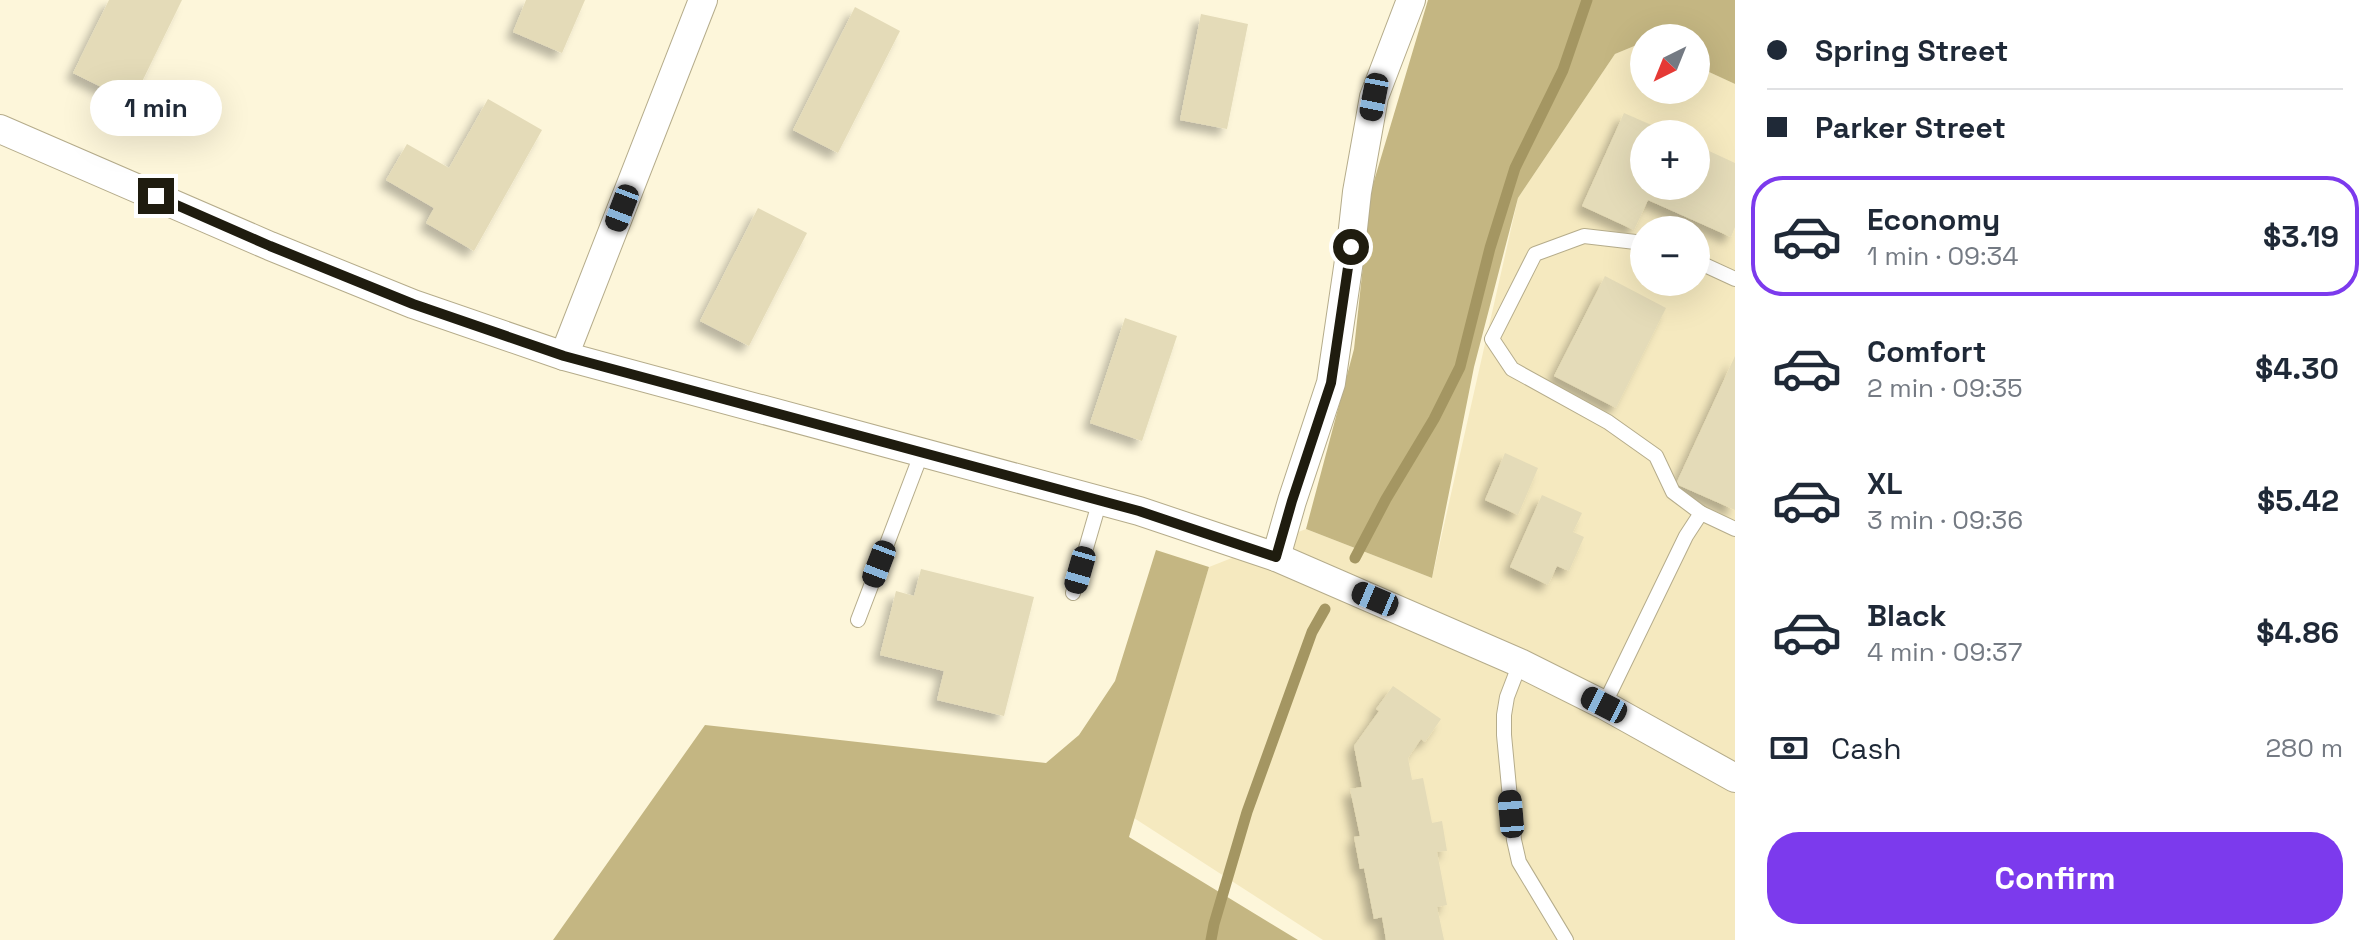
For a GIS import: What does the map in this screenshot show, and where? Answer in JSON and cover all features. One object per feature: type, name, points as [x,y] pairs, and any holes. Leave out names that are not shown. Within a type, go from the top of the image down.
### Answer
[{"type":"street","points":[[564,356],[703,0]]},
{"type":"street","points":[[1276,557],[1331,383],[1357,192],[1374,97],[1411,0]]},
{"type":"street","points":[[0,129],[413,304],[564,356],[1154,515],[1276,557],[1520,663],[1604,705],[1735,778]]},
{"type":"lane","points":[[1630,241],[1584,236],[1535,254],[1492,339],[1512,369],[1608,422],[1656,456],[1673,492],[1701,513],[1735,529]]},
{"type":"lane","points":[[1710,267],[1735,279]]},
{"type":"lane","points":[[858,620],[922,452]]},
{"type":"lane","points":[[1073,593],[1100,500]]},
{"type":"lane","points":[[1604,705],[1686,536],[1701,513]]},
{"type":"lane","points":[[1520,663],[1507,697],[1504,715],[1514,840],[1519,862],[1566,940]]},
{"type":"shaded area","points":[[1428,0],[1735,0],[1735,84],[1710,72],[1710,24],[1630,24],[1630,48],[1615,54],[1518,198],[1474,367],[1432,578],[1306,529],[1354,349],[1371,191]]},
{"type":"shaded area","points":[[1630,48],[1630,104],[1710,104],[1710,72],[1735,84],[1735,940],[1323,940],[1134,818],[1209,567],[1306,529],[1432,578],[1518,198],[1615,54]]},
{"type":"shaded area","points":[[1156,550],[1209,567],[1129,837],[1298,940],[553,940],[705,725],[1046,763],[1079,735],[1115,681]]},
{"type":"building","points":[[109,0],[182,0],[132,102],[73,73]]},
{"type":"building","points":[[526,0],[585,0],[562,53],[513,32]]},
{"type":"building","points":[[855,7],[900,31],[838,153],[793,130]]},
{"type":"building","points":[[1201,14],[1248,24],[1227,129],[1180,120]]},
{"type":"building","points":[[488,99],[542,130],[474,251],[426,223],[434,208],[386,180],[407,144],[449,168]]},
{"type":"building","points":[[1624,113],[1640,120],[1630,120],[1630,200],[1648,200],[1641,216],[1630,216],[1630,228],[1582,206]]},
{"type":"building","points":[[1710,151],[1735,163],[1735,227],[1731,237],[1710,228],[1710,216],[1684,216],[1648,200],[1710,200]]},
{"type":"building","points":[[758,208],[807,233],[749,346],[700,321]]},
{"type":"building","points":[[1605,276],[1630,289],[1630,296],[1643,296],[1666,308],[1616,408],[1554,376]]},
{"type":"building","points":[[1125,318],[1177,336],[1142,441],[1090,423]]},
{"type":"building","points":[[1735,356],[1735,510],[1676,484]]},
{"type":"building","points":[[1505,453],[1538,468],[1518,515],[1485,500]]},
{"type":"building","points":[[1542,495],[1582,513],[1573,532],[1584,537],[1569,571],[1557,566],[1548,585],[1510,567]]},
{"type":"building","points":[[921,569],[1034,597],[1004,716],[937,700],[944,671],[880,655],[896,591],[914,596]]},
{"type":"building","points":[[1393,686],[1441,719],[1425,742],[1421,739],[1408,758],[1412,780],[1423,778],[1432,823],[1442,821],[1447,851],[1437,852],[1447,905],[1437,907],[1444,940],[1386,940],[1382,917],[1374,919],[1364,868],[1360,869],[1354,837],[1360,836],[1350,789],[1362,787],[1354,746]]},
{"type":"waterway","points":[[1355,558],[1460,367],[1490,248],[1515,168],[1563,70],[1587,0]]},
{"type":"waterway","points":[[1211,940],[1247,812],[1312,632],[1325,609]]},
{"type":"route","points":[[156,196],[413,304],[564,356],[1139,511],[1276,557],[1331,383],[1351,247]]}]
